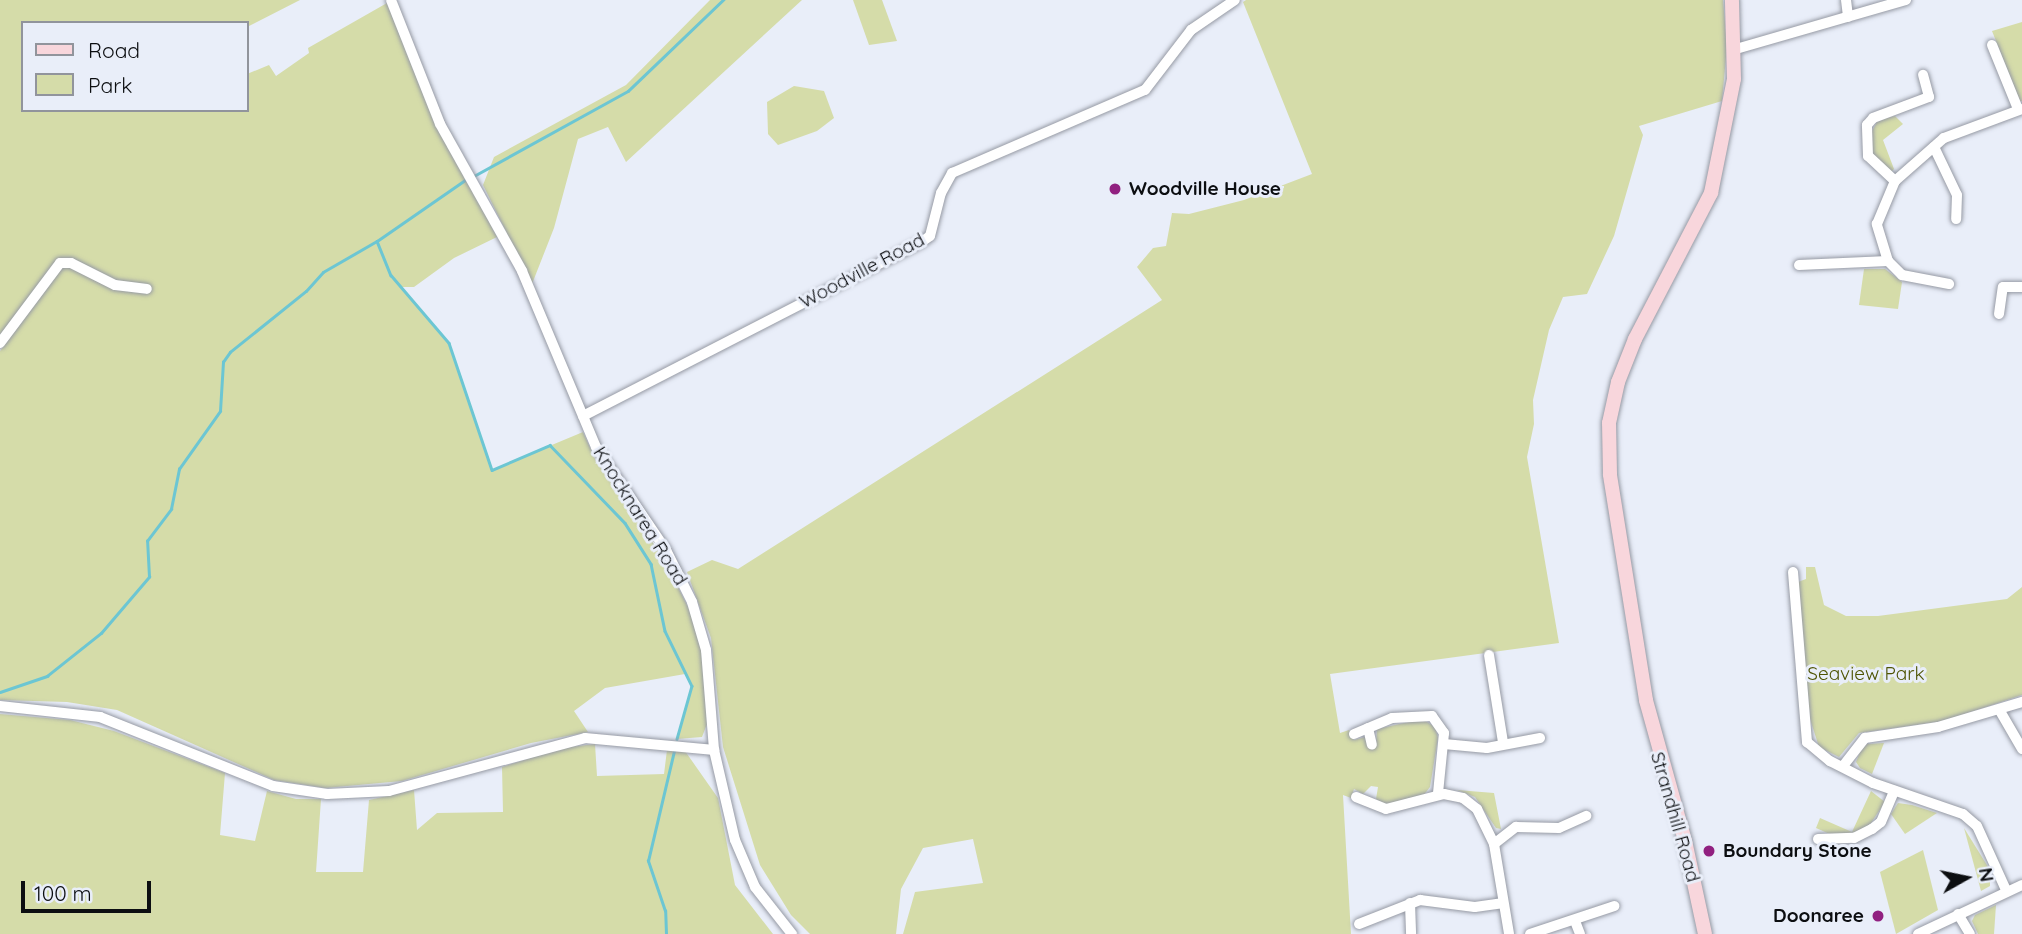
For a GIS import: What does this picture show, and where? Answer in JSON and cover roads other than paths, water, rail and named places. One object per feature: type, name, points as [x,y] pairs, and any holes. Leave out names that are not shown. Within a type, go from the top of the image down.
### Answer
[{"type":"main road","name":"Strandhill Road","points":[[1705,934],[1685,841],[1646,700],[1610,474],[1609,423],[1618,382],[1635,339],[1711,193],[1729,120],[1736,49],[1732,0]]},
{"type":"street","name":"Knocknarea Road","points":[[391,0],[440,124],[477,184],[522,271],[605,463],[666,550],[692,602],[706,650],[713,750],[744,864],[762,898],[792,934]]},
{"type":"street","name":"Woodville Road","points":[[583,416],[920,243],[930,236],[951,173],[1145,90],[1191,30],[1235,0]]},
{"type":"street","points":[[1846,0],[1848,17]]},
{"type":"street","points":[[1736,49],[1906,0]]},
{"type":"street","points":[[1949,284],[1902,275],[1888,261],[1877,224],[1895,181],[1934,147],[1965,128],[2020,109],[1992,45]]},
{"type":"street","points":[[1895,181],[1868,156],[1867,125],[1873,118],[1929,97],[1923,75]]},
{"type":"street","points":[[1934,147],[1957,195],[1956,219]]},
{"type":"street","points":[[1799,265],[1888,261]]},
{"type":"street","points":[[0,343],[60,263],[71,262],[115,285],[147,289]]},
{"type":"street","points":[[1999,314],[2003,287],[2022,286]]},
{"type":"street","points":[[1793,572],[1791,586],[1807,742],[1843,766],[1894,791],[1949,807],[1972,821],[2007,890]]},
{"type":"street","points":[[1489,655],[1497,669],[1503,742]]},
{"type":"street","points":[[1843,766],[1865,738],[1921,731],[2000,711],[2022,702]]},
{"type":"street","points":[[0,706],[100,716],[253,779],[327,794],[389,791],[585,738],[713,750]]},
{"type":"street","points":[[2000,711],[2022,749]]},
{"type":"street","points":[[1354,734],[1409,715],[1432,716],[1440,723],[1444,744],[1438,793]]},
{"type":"street","points":[[1368,728],[1372,745]]},
{"type":"street","points":[[1444,744],[1487,747],[1503,742],[1540,738]]},
{"type":"street","points":[[1818,839],[1854,838],[1871,829],[1881,822],[1894,791]]},
{"type":"street","points":[[1365,797],[1386,809],[1401,808],[1438,793],[1463,798],[1477,809],[1494,845],[1509,934]]},
{"type":"street","points":[[1494,845],[1516,827],[1559,828],[1586,816]]},
{"type":"street","points":[[1918,934],[2022,885]]},
{"type":"street","points":[[1360,924],[1410,903],[1432,899],[1475,907],[1502,903]]},
{"type":"street","points":[[1410,903],[1411,934]]},
{"type":"street","points":[[1530,934],[1575,921],[1594,910],[1614,906]]},
{"type":"street","points":[[1958,914],[1970,934]]},
{"type":"street","points":[[1575,921],[1580,934]]},
{"type":"waterway","points":[[472,177],[628,91],[723,0]]},
{"type":"waterway","points":[[0,692],[47,676],[101,633],[149,577],[147,541],[171,509],[179,469],[220,411],[223,362],[230,352],[306,291],[323,272],[377,241],[465,180]]},
{"type":"waterway","points":[[377,241],[391,275],[449,343],[492,470],[550,445],[625,523],[651,564],[665,631],[692,686],[677,739]]},
{"type":"waterway","points":[[666,934],[665,911],[648,861],[674,751]]},
{"type":"place","name":"Woodville House","points":[[1115,189]]},
{"type":"place","name":"Boundary Stone","points":[[1709,851]]},
{"type":"place","name":"Doonaree","points":[[1878,916]]},
{"type":"park label","name":"Seaview Park","points":[[1866,674]]}]
